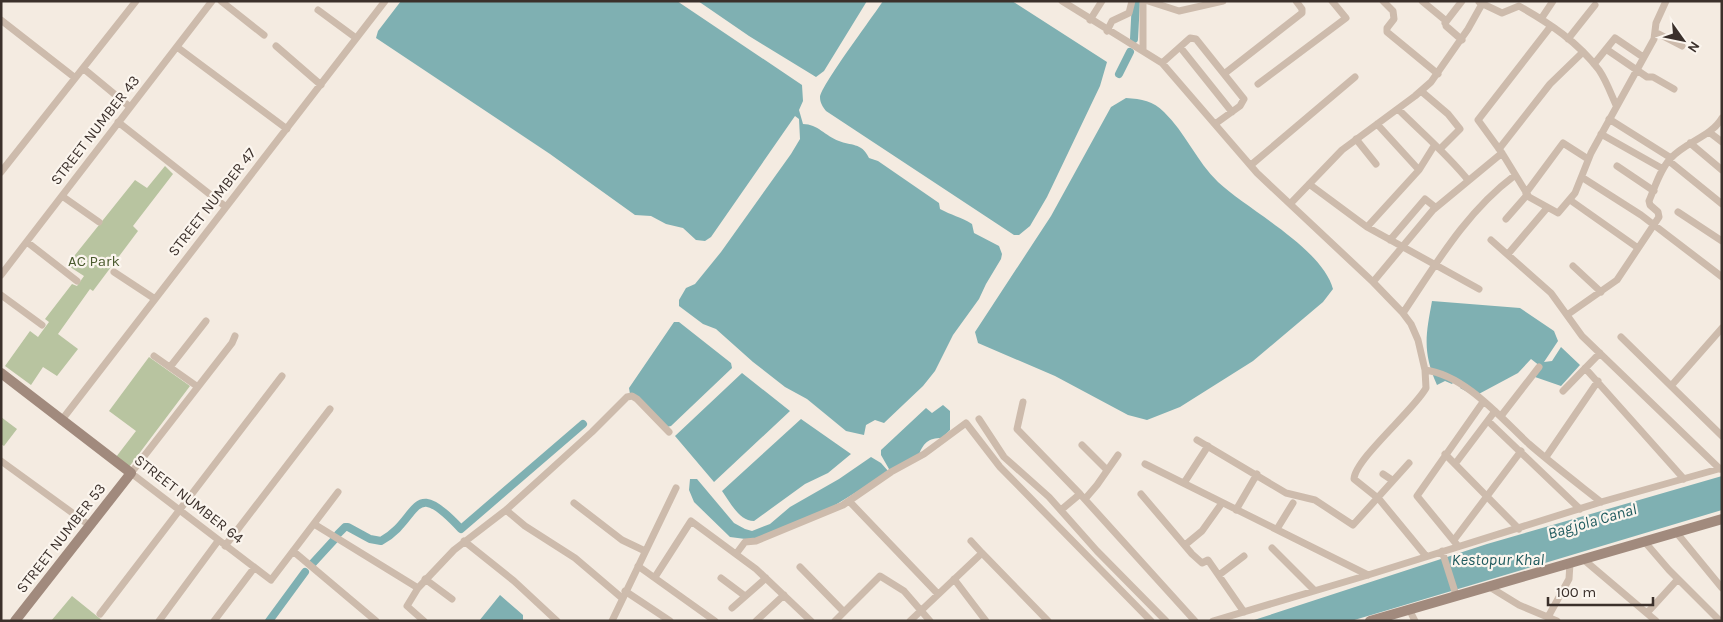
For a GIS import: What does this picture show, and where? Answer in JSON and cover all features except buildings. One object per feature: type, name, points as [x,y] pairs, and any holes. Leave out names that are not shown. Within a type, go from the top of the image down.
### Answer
[{"type":"street","points":[[1,172],[74,77],[84,69],[136,1]]},
{"type":"street","name":"STREET NUMBER 43","points":[[1,275],[212,1]]},
{"type":"street","points":[[221,1],[264,35]]},
{"type":"street","name":"STREET NUMBER 47","points":[[61,421],[385,1]]},
{"type":"street","points":[[1062,1],[1107,31],[1143,50],[1162,63],[1250,165],[1373,282],[1403,314],[1414,330],[1426,370],[1424,392],[1382,439],[1354,476],[1357,482],[1377,497],[1426,556]]},
{"type":"street","points":[[1090,20],[1102,1]]},
{"type":"street","points":[[1107,31],[1112,21],[1130,13],[1132,1]]},
{"type":"street","points":[[1143,1],[1143,50]]},
{"type":"street","points":[[1148,1],[1179,11],[1223,1]]},
{"type":"street","points":[[1224,74],[1302,13],[1296,1]]},
{"type":"street","points":[[1258,84],[1346,18],[1332,1]]},
{"type":"street","points":[[1383,1],[1393,12],[1394,20],[1387,28],[1387,32],[1438,74]]},
{"type":"street","points":[[1422,1],[1444,19],[1445,23],[1462,40]]},
{"type":"street","points":[[1445,23],[1462,1]]},
{"type":"street","points":[[1541,19],[1553,1]]},
{"type":"street","points":[[1551,26],[1478,118],[1501,151],[1526,194],[1558,213],[1570,200],[1583,178],[1588,159],[1654,38],[1656,23],[1666,1]]},
{"type":"street","points":[[1290,204],[1308,184],[1356,139],[1421,91],[1438,74],[1462,40],[1480,2],[1502,14],[1519,6],[1551,26],[1583,52],[1594,64],[1616,105]]},
{"type":"street","points":[[1568,39],[1595,5]]},
{"type":"street","points":[[318,10],[356,38]]},
{"type":"street","points":[[1,20],[74,77]]},
{"type":"street","points":[[1655,32],[1682,46]]},
{"type":"street","points":[[1162,63],[1190,38],[1194,38],[1244,100],[1232,112],[1215,124]]},
{"type":"street","points":[[1594,64],[1616,38],[1643,57]]},
{"type":"street","points":[[276,46],[322,85]]},
{"type":"street","points":[[177,47],[287,128]]},
{"type":"street","points":[[1180,47],[1232,112]]},
{"type":"street","points":[[1606,49],[1636,70],[1674,89]]},
{"type":"street","points":[[1373,282],[1435,207],[1501,151],[1550,84],[1583,52]]},
{"type":"street","points":[[84,69],[130,107]]},
{"type":"street","points":[[1250,165],[1355,77]]},
{"type":"street","points":[[1368,227],[1437,148],[1460,128],[1448,114],[1421,91]]},
{"type":"street","points":[[1398,109],[1468,180]]},
{"type":"street","points":[[1567,314],[1617,280],[1660,214],[1650,204],[1663,169],[1670,159],[1690,143],[1716,127],[1722,118]]},
{"type":"street","points":[[1609,119],[1670,159],[1722,204]]},
{"type":"street","points":[[118,122],[226,207]]},
{"type":"street","points":[[1377,124],[1419,170]]},
{"type":"street","points":[[1709,132],[1722,142]]},
{"type":"street","points":[[1601,134],[1644,161],[1663,169]]},
{"type":"street","points":[[1356,139],[1376,164]]},
{"type":"street","points":[[1506,218],[1563,143],[1588,159]]},
{"type":"street","points":[[1690,143],[1722,170]]},
{"type":"street","points":[[1617,166],[1654,191]]},
{"type":"street","points":[[1403,314],[1468,218],[1514,176]]},
{"type":"street","points":[[1583,178],[1654,224],[1722,276]]},
{"type":"street","points":[[1308,184],[1368,227],[1479,290]]},
{"type":"street","points":[[62,196],[100,222]]},
{"type":"street","points":[[1390,240],[1425,199],[1435,207]]},
{"type":"street","points":[[1570,200],[1638,248]]},
{"type":"street","points":[[1508,254],[1547,208]]},
{"type":"street","points":[[1678,212],[1722,241]]},
{"type":"street","points":[[1491,240],[1551,293],[1580,333],[1721,469]]},
{"type":"street","points":[[27,242],[77,281]]},
{"type":"street","points":[[1573,266],[1600,292]]},
{"type":"street","points":[[114,272],[155,299]]},
{"type":"street","points":[[1,295],[42,325]]},
{"type":"street","points":[[170,367],[206,321]]},
{"type":"street","points":[[1671,386],[1722,328]]},
{"type":"street","points":[[131,474],[232,343],[235,336]]},
{"type":"street","points":[[1621,337],[1722,436]]},
{"type":"street","points":[[1563,391],[1600,352]]},
{"type":"street","points":[[154,356],[198,387]]},
{"type":"street","points":[[1502,416],[1539,367]]},
{"type":"street","points":[[1585,368],[1684,479]]},
{"type":"street","points":[[1426,370],[1443,374],[1502,416],[1546,457],[1600,502]]},
{"type":"street","name":"STREET NUMBER 64","points":[[1,373],[178,511],[271,580],[338,492]]},
{"type":"street","points":[[100,614],[282,376]]},
{"type":"street","points":[[1546,457],[1598,381]]},
{"type":"street","points":[[424,621],[407,606],[425,579],[464,542],[506,510],[592,432],[627,397],[632,396],[637,399],[669,432]]},
{"type":"street","points":[[1023,402],[1016,429],[1083,497],[1195,621]]},
{"type":"street","points":[[1456,543],[1417,497],[1445,454],[1483,402]]},
{"type":"street","points":[[225,546],[330,409]]},
{"type":"street","points":[[1455,464],[1495,411]]},
{"type":"street","points":[[979,419],[1004,457],[1061,510],[1097,551],[1166,621]]},
{"type":"street","points":[[1488,420],[1580,509]]},
{"type":"street","points":[[736,554],[745,542],[756,541],[802,524],[849,501],[891,472],[924,454],[968,424],[1000,467],[1151,621]]},
{"type":"street","points":[[1196,440],[1257,474],[1286,493],[1315,500],[1352,524],[1408,463]]},
{"type":"street","points":[[1082,445],[1107,470]]},
{"type":"street","points":[[1184,483],[1208,446]]},
{"type":"street","points":[[1456,543],[1488,495],[1521,451]]},
{"type":"street","points":[[1061,510],[1083,497],[1107,470],[1118,454]]},
{"type":"street","points":[[1445,454],[1488,495],[1519,529]]},
{"type":"street","points":[[1,461],[89,526]]},
{"type":"street","points":[[1145,464],[1368,575]]},
{"type":"street","points":[[1213,621],[1368,575],[1442,551],[1456,543],[1519,529],[1600,502],[1721,469]]},
{"type":"street","name":"STREET NUMBER 53","points":[[15,621],[131,474]]},
{"type":"street","points":[[1236,510],[1257,474]]},
{"type":"street","points":[[1383,474],[1392,480]]},
{"type":"street","points":[[612,621],[625,590],[676,488]]},
{"type":"street","points":[[1141,494],[1201,562],[1207,560],[1244,612]]},
{"type":"street","points":[[849,501],[938,594]]},
{"type":"street","points":[[574,503],[622,540],[645,551]]},
{"type":"street","points":[[1185,545],[1202,530],[1222,503]]},
{"type":"street","points":[[1276,529],[1293,503]]},
{"type":"street","points":[[506,510],[526,526],[575,558],[622,598]]},
{"type":"street","points":[[1370,621],[1396,617],[1409,609],[1454,590],[1487,586],[1722,519]]},
{"type":"street","points":[[655,578],[691,521],[766,578],[807,619]]},
{"type":"street","points":[[314,524],[418,588]]},
{"type":"street","points":[[1676,532],[1722,588]]},
{"type":"street","points":[[159,621],[218,541]]},
{"type":"street","points":[[971,541],[1048,621]]},
{"type":"street","points":[[1644,541],[1678,579],[1720,621]]},
{"type":"street","points":[[464,542],[514,581],[557,621]]},
{"type":"street","points":[[1272,548],[1314,590]]},
{"type":"street","points":[[294,551],[376,621]]},
{"type":"street","points":[[1442,551],[1454,590]]},
{"type":"street","points":[[910,621],[982,552]]},
{"type":"street","points":[[1219,576],[1244,556]]},
{"type":"street","points":[[1583,559],[1656,621]]},
{"type":"street","points":[[1548,617],[1568,579],[1570,563]]},
{"type":"street","points":[[638,566],[715,621]]},
{"type":"street","points":[[800,567],[844,612]]},
{"type":"street","points":[[214,621],[254,568]]},
{"type":"street","points":[[835,621],[880,576],[904,591],[930,621]]},
{"type":"street","points":[[721,578],[745,596]]},
{"type":"street","points":[[732,608],[766,578]]},
{"type":"street","points":[[425,579],[452,599]]},
{"type":"street","points":[[954,579],[986,621]]},
{"type":"street","points":[[1647,613],[1678,579]]},
{"type":"street","points":[[1487,586],[1519,605],[1558,621]]},
{"type":"street","points":[[625,590],[670,621]]},
{"type":"street","points":[[756,621],[784,595]]},
{"type":"street","points":[[1409,609],[1415,621]]},
{"type":"green space","name":"AC Park","points":[[165,166],[173,174],[133,226],[138,231],[93,291],[90,289],[58,334],[78,349],[57,376],[43,367],[31,385],[5,366],[30,331],[38,337],[49,322],[45,319],[72,284],[77,286],[84,276],[67,265],[135,180],[147,188]]},
{"type":"green space","points":[[149,357],[190,386],[129,467],[116,457],[136,431],[109,411]]},
{"type":"green space","points":[[1,417],[17,429],[4,446],[1,444]]},
{"type":"green space","points":[[72,596],[103,621],[51,621]]},
{"type":"water","points":[[401,1],[677,1],[802,85],[803,101],[799,110],[803,124],[813,126],[843,143],[856,145],[863,149],[869,158],[878,161],[939,203],[940,209],[972,224],[974,233],[999,246],[1002,254],[1001,259],[979,299],[953,335],[935,371],[923,386],[884,423],[875,420],[866,425],[864,435],[846,431],[807,399],[785,387],[753,362],[716,329],[703,324],[679,306],[679,300],[686,288],[695,284],[721,252],[791,154],[800,139],[799,119],[795,116],[711,237],[705,241],[696,240],[683,228],[666,224],[651,216],[635,215],[550,154],[376,38],[378,31]]},
{"type":"water","points":[[698,1],[867,1],[824,71],[816,77],[749,36]]},
{"type":"water","points":[[883,1],[1012,1],[1107,62],[1100,86],[1047,197],[1030,226],[1019,235],[1014,235],[826,111],[823,106],[820,97],[823,90],[838,65]]},
{"type":"water","points":[[1126,98],[1147,101],[1156,105],[1164,112],[1218,182],[1300,245],[1315,259],[1326,274],[1333,289],[1323,302],[1253,361],[1180,407],[1147,420],[1128,415],[1055,376],[978,343],[975,332],[1051,216],[1111,107]]},
{"type":"water","points":[[1432,301],[1520,308],[1554,331],[1558,341],[1544,362],[1552,361],[1561,347],[1580,365],[1561,386],[1535,377],[1540,366],[1531,359],[1518,373],[1475,396],[1460,388],[1462,382],[1456,379],[1452,384],[1445,381],[1437,385],[1427,353],[1427,333]]},
{"type":"water","points":[[674,322],[679,322],[731,363],[732,368],[671,426],[667,427],[630,394],[629,388]]},
{"type":"water","points":[[742,373],[790,411],[714,482],[675,436]]},
{"type":"water","points":[[943,405],[950,411],[950,430],[942,438],[927,442],[918,457],[893,470],[889,469],[881,455],[881,450],[926,408],[932,413]]},
{"type":"water","points":[[801,419],[851,454],[828,473],[805,484],[754,521],[744,518],[735,510],[722,491]]},
{"type":"water","points":[[871,457],[881,463],[889,472],[832,507],[753,540],[730,537],[694,502],[689,490],[690,479],[697,479],[734,523],[752,531],[770,524],[790,507],[839,479]]},
{"type":"water","name":"Kestopur Khal","points":[[1722,476],[1722,510],[1351,621],[1251,621],[1487,544]]},
{"type":"water","points":[[500,595],[523,615],[523,621],[479,621]]},
{"type":"waterway","points":[[1134,39],[1136,1]]},
{"type":"waterway","points":[[1119,74],[1130,52]]},
{"type":"waterway","points":[[338,534],[345,527],[348,527],[370,539],[381,541],[394,532],[417,506],[424,503],[433,505],[445,513],[461,529],[583,424]]},
{"type":"waterway","points":[[312,564],[334,540]]},
{"type":"waterway","points":[[269,621],[305,572]]},
{"type":"water label","name":"Bagjola Canal","points":[[1592,521]]}]
